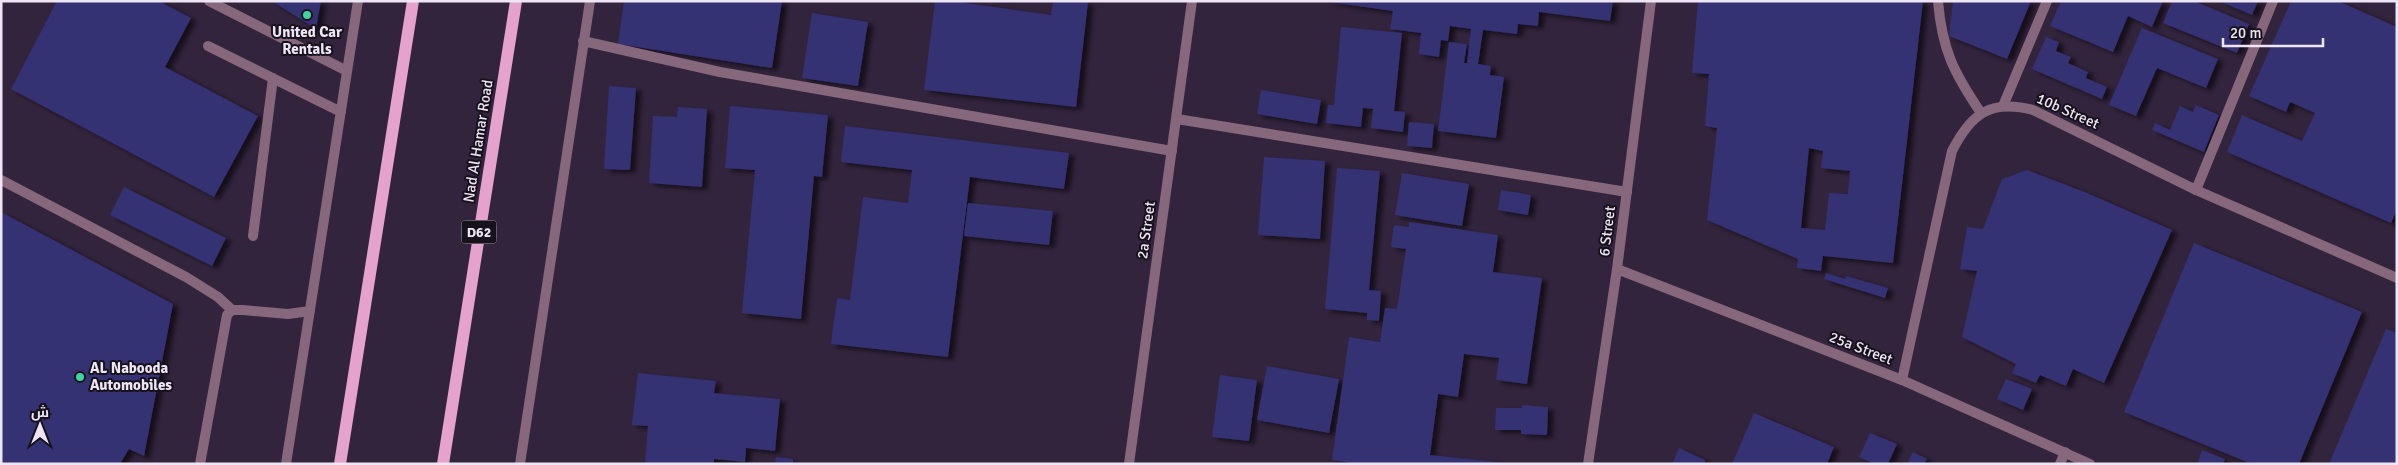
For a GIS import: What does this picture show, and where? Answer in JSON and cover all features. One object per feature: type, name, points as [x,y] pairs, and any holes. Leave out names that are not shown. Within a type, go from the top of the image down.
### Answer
[{"type":"main road","points":[[340,464],[413,1]]},
{"type":"main road","name":"Nad Al Hamar Road","points":[[443,464],[516,1]]},
{"type":"street","points":[[209,1],[347,71]]},
{"type":"street","points":[[286,464],[358,1]]},
{"type":"street","points":[[520,464],[590,1]]},
{"type":"street","name":"2a Street","points":[[1129,464],[1192,1]]},
{"type":"street","name":"6 Street","points":[[1588,464],[1617,269],[1651,1]]},
{"type":"street","points":[[1938,1],[1940,31],[1949,61],[1981,113]]},
{"type":"street","points":[[2003,106],[2047,1]]},
{"type":"street","points":[[2196,190],[2273,1]]},
{"type":"street","points":[[584,41],[720,72],[1172,151]]},
{"type":"street","points":[[208,46],[340,112]]},
{"type":"street","points":[[253,236],[273,78]]},
{"type":"street","name":"10b Street","points":[[1902,380],[1952,151],[1964,129],[1981,113],[2003,106],[2017,106],[2033,110],[2196,190],[2397,278]]},
{"type":"street","points":[[1177,119],[1627,192]]},
{"type":"street","points":[[1,180],[203,286],[232,310],[288,314],[310,311]]},
{"type":"street","name":"25a Street","points":[[1617,269],[1902,380],[2090,464]]},
{"type":"street","points":[[200,464],[224,326],[227,315],[232,310]]},
{"type":"street","points":[[2060,464],[2065,452]]},
{"type":"building","points":[[57,1],[159,1],[191,18],[165,67],[258,116],[214,197],[11,89]]},
{"type":"building","name":"United Car Rentals","points":[[272,1],[321,1],[316,29]]},
{"type":"building","points":[[624,1],[782,1],[772,68],[618,44]]},
{"type":"building","points":[[935,1],[952,1],[1051,15],[1053,1],[1088,2],[1076,107],[924,90]]},
{"type":"building","points":[[1323,1],[1613,1],[1610,21],[1539,12],[1538,26],[1518,24],[1517,34],[1483,30],[1478,64],[1491,66],[1490,75],[1504,77],[1496,138],[1438,131],[1449,42],[1467,44],[1464,63],[1467,63],[1471,29],[1450,26],[1448,41],[1441,40],[1439,57],[1419,54],[1421,33],[1390,29],[1393,11]]},
{"type":"building","points":[[1698,1],[1923,1],[1893,263],[1823,256],[1821,271],[1797,268],[1798,259],[1707,220],[1717,128],[1705,126],[1709,74],[1692,73]],"holes":[[[1809,148],[1823,151],[1821,168],[1850,171],[1848,194],[1829,193],[1825,230],[1801,228]]]},
{"type":"building","points":[[1953,1],[2031,1],[2007,59],[1949,36]]},
{"type":"building","points":[[2061,1],[2163,1],[2152,27],[2128,16],[2113,52],[2050,26]]},
{"type":"building","points":[[2172,1],[2194,1],[2249,24],[2237,53],[2163,23]]},
{"type":"building","points":[[2219,1],[2258,1],[2252,15]]},
{"type":"building","points":[[2291,1],[2338,1],[2397,27],[2397,210],[2391,223],[2227,152],[2242,115],[2302,141],[2315,113],[2290,102],[2286,112],[2249,96]]},
{"type":"building","points":[[812,13],[868,22],[858,86],[802,78]]},
{"type":"building","points":[[1341,27],[1402,33],[1394,111],[1405,112],[1403,132],[1371,128],[1373,109],[1363,108],[1361,127],[1326,123],[1328,105],[1334,105]]},
{"type":"building","points":[[2142,28],[2218,59],[2206,88],[2157,68],[2136,116],[2109,105]]},
{"type":"building","points":[[2046,37],[2059,42],[2056,51],[2071,57],[2068,63],[2088,72],[2086,78],[2107,87],[2102,99],[2032,69]]},
{"type":"building","points":[[609,86],[636,88],[630,170],[604,169]]},
{"type":"building","points":[[1261,90],[1321,100],[1317,124],[1257,114]]},
{"type":"building","points":[[2196,105],[2219,115],[2204,152],[2152,130],[2155,123],[2170,130],[2180,106],[2193,112]]},
{"type":"building","points":[[730,106],[828,115],[822,177],[814,176],[801,319],[742,313],[755,170],[725,168]]},
{"type":"building","points":[[678,107],[707,109],[702,187],[649,183],[653,116],[677,117]]},
{"type":"building","points":[[1409,122],[1434,124],[1432,148],[1407,146]]},
{"type":"building","points":[[845,126],[1069,153],[1064,189],[970,177],[948,357],[831,344],[837,298],[850,300],[863,197],[908,203],[912,170],[841,162]]},
{"type":"building","points":[[1264,157],[1325,161],[1320,239],[1258,235]]},
{"type":"building","points":[[1337,168],[1380,171],[1369,290],[1381,291],[1379,321],[1367,320],[1367,313],[1325,309]]},
{"type":"building","points":[[2027,170],[2087,193],[2172,230],[2104,383],[2073,369],[2066,386],[2040,375],[2036,383],[2012,373],[2016,364],[1962,337],[1977,271],[1960,269],[1967,227],[1983,229],[2002,179]]},
{"type":"building","points":[[1402,173],[1469,184],[1462,226],[1395,215]]},
{"type":"building","points":[[124,187],[226,238],[212,266],[110,215]]},
{"type":"building","points":[[1501,190],[1531,195],[1528,215],[1498,210]]},
{"type":"building","points":[[968,203],[1053,211],[1049,245],[964,236]]},
{"type":"building","name":"AL Nabooda Automobiles","points":[[1,212],[173,304],[144,456],[129,449],[120,464],[1,464]]},
{"type":"building","points":[[1409,222],[1498,235],[1493,272],[1542,278],[1527,384],[1496,380],[1499,358],[1464,354],[1458,397],[1438,394],[1430,455],[1515,464],[1358,464],[1332,460],[1349,337],[1380,342],[1385,308],[1397,309],[1406,249],[1391,247],[1394,225],[1409,227]]},
{"type":"building","points":[[2194,243],[2362,312],[2299,464],[2252,464],[2124,412]]},
{"type":"building","points":[[1826,273],[1845,279],[1846,276],[1888,288],[1885,298],[1824,279]]},
{"type":"building","points":[[2386,329],[2397,333],[2397,464],[2329,464]]},
{"type":"building","points":[[1267,366],[1339,379],[1329,433],[1257,420]]},
{"type":"building","points":[[638,373],[716,381],[714,393],[780,399],[775,451],[746,448],[745,462],[714,459],[714,464],[645,464],[648,426],[632,425]]},
{"type":"building","points":[[1220,375],[1257,380],[1249,441],[1212,437]]},
{"type":"building","points":[[2006,379],[2032,389],[2023,410],[1997,399]]},
{"type":"building","points":[[1522,405],[1548,407],[1547,435],[1521,434],[1521,430],[1495,430],[1496,408],[1522,408]]},
{"type":"building","points":[[1754,413],[1834,447],[1827,464],[1732,464]]},
{"type":"building","points":[[1870,433],[1897,444],[1888,464],[1874,464],[1859,457]]},
{"type":"building","points":[[1679,448],[1705,460],[1704,464],[1672,464]]},
{"type":"building","points":[[2202,450],[2225,459],[2223,464],[2197,464]]},
{"type":"building","points":[[1913,452],[1927,459],[1924,464],[1907,464]]},
{"type":"building","points":[[776,457],[793,459],[793,464],[775,464]]},
{"type":"place","name":"United Car Rentals","points":[[307,15]]},
{"type":"place","name":"AL Nabooda Automobiles","points":[[80,377]]}]
